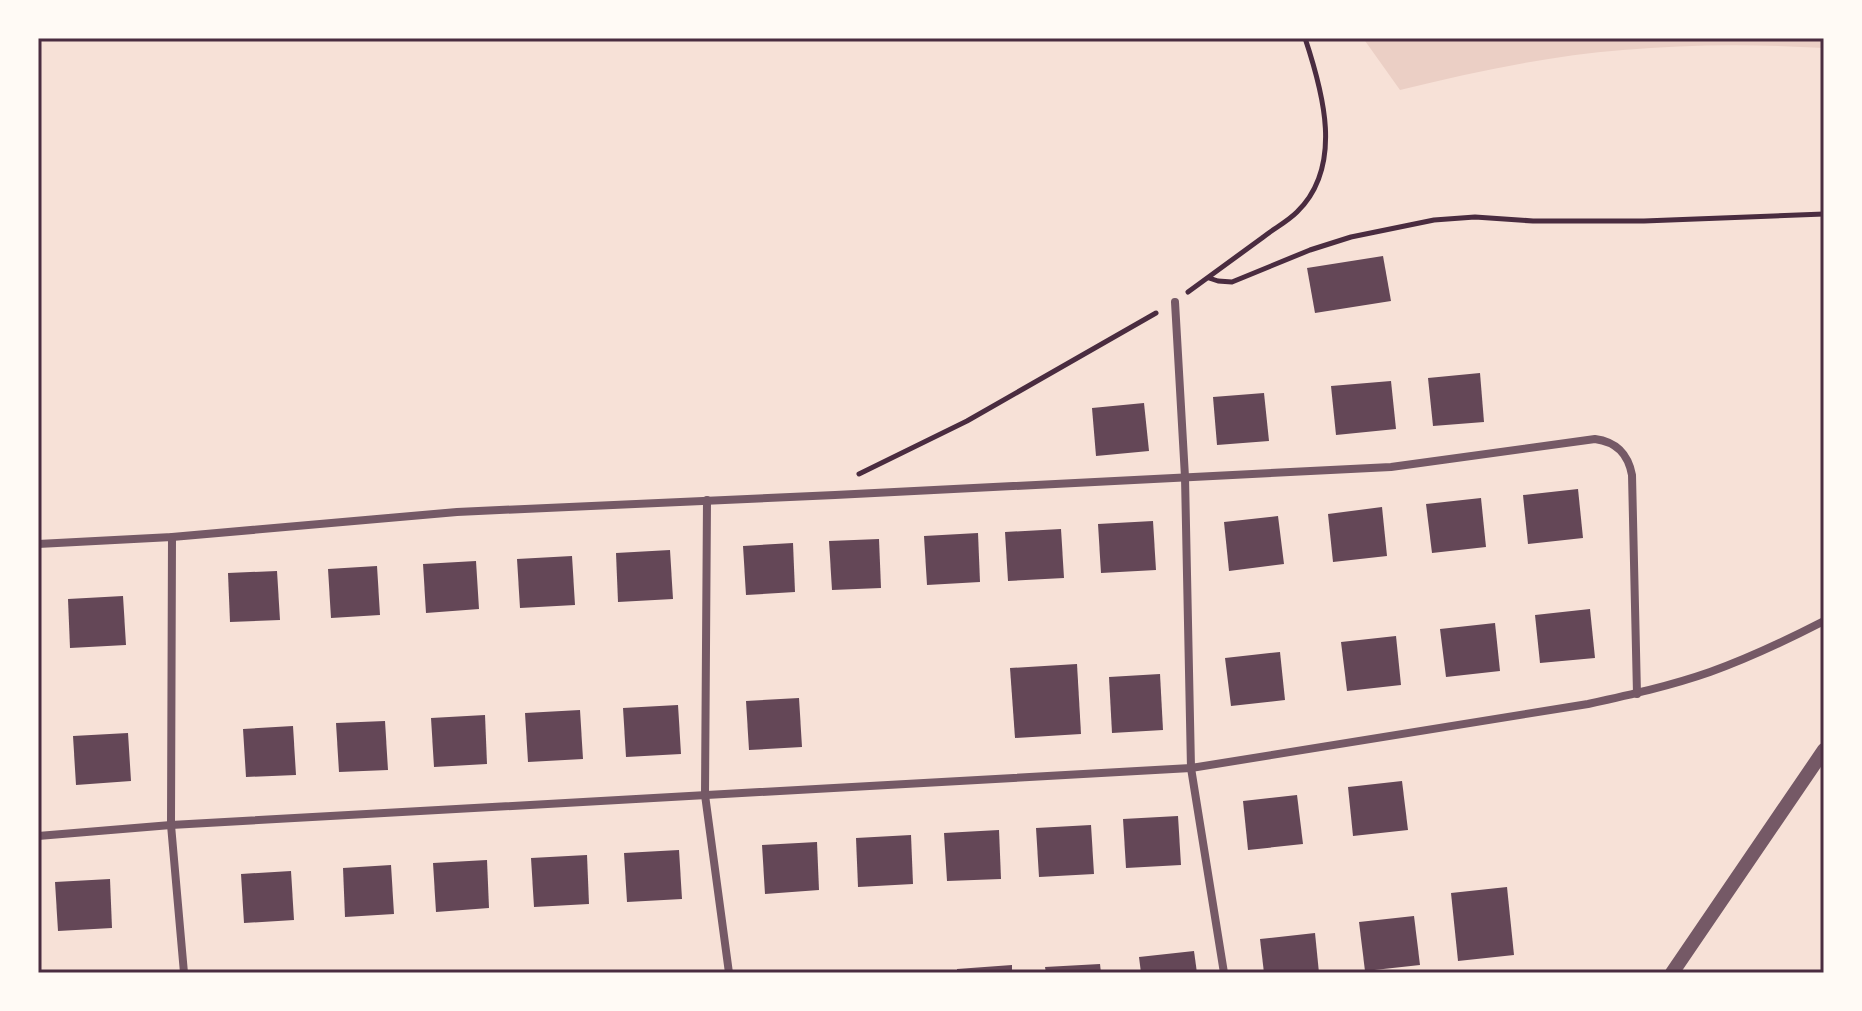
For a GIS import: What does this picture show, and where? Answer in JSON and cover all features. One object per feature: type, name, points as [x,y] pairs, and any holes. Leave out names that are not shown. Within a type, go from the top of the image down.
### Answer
[{"type":"street","points":[[1175,302],[1185,477],[1191,768],[1224,973]]},
{"type":"street","points":[[38,544],[172,537],[457,512],[1391,467],[1595,439],[1616,445],[1625,453],[1632,475],[1637,694]]},
{"type":"street","points":[[707,500],[705,795],[729,973]]},
{"type":"street","points":[[172,537],[171,825],[184,973]]},
{"type":"street","points":[[38,836],[171,825],[1191,768],[1637,694],[1723,667],[1786,641],[1824,621]]},
{"type":"street","points":[[1668,972],[1824,750]]},
{"type":"path","points":[[835,495],[851,478],[967,421],[1175,302],[1297,212],[1317,181],[1324,158],[1326,124],[1305,38]]},
{"type":"path","points":[[1208,277],[1232,282],[1351,237],[1434,220],[1475,217],[1533,221],[1644,221],[1824,214]]},
{"type":"shaded area","points":[[1363,38],[1824,38],[1824,48],[1698,46],[1595,53],[1511,66],[1400,90]]},
{"type":"building","points":[[1383,256],[1391,301],[1315,313],[1307,268]]},
{"type":"building","points":[[1480,373],[1484,422],[1433,426],[1428,378]]},
{"type":"building","points":[[1391,381],[1396,429],[1336,435],[1331,386]]},
{"type":"building","points":[[1264,393],[1269,441],[1217,445],[1213,397]]},
{"type":"building","points":[[1144,403],[1149,451],[1096,456],[1092,408]]},
{"type":"building","points":[[1578,489],[1583,538],[1528,544],[1523,495]]},
{"type":"building","points":[[1481,498],[1486,547],[1432,553],[1426,504]]},
{"type":"building","points":[[1382,507],[1387,556],[1333,562],[1328,514]]},
{"type":"building","points":[[1278,516],[1284,564],[1229,571],[1224,522]]},
{"type":"building","points":[[1153,521],[1156,570],[1101,573],[1098,524]]},
{"type":"building","points":[[1061,529],[1064,578],[1008,581],[1005,532]]},
{"type":"building","points":[[978,533],[980,582],[927,585],[924,536]]},
{"type":"building","points":[[879,539],[881,588],[832,590],[829,541]]},
{"type":"building","points":[[793,543],[795,592],[746,595],[743,546]]},
{"type":"building","points":[[670,550],[673,599],[618,602],[616,553]]},
{"type":"building","points":[[572,556],[575,605],[520,608],[517,559]]},
{"type":"building","points":[[476,561],[479,609],[426,613],[423,564]]},
{"type":"building","points":[[377,566],[380,615],[331,618],[328,569]]},
{"type":"building","points":[[277,571],[280,620],[230,622],[228,573]]},
{"type":"building","points":[[123,596],[126,645],[70,648],[68,599]]},
{"type":"building","points":[[1590,609],[1595,658],[1540,663],[1535,615]]},
{"type":"building","points":[[1495,623],[1500,671],[1446,677],[1440,629]]},
{"type":"building","points":[[1396,636],[1401,685],[1347,691],[1341,642]]},
{"type":"building","points":[[1280,652],[1285,700],[1231,706],[1225,658]]},
{"type":"building","points":[[1077,664],[1081,734],[1015,738],[1010,668]]},
{"type":"building","points":[[1160,674],[1163,730],[1112,733],[1109,677]]},
{"type":"building","points":[[799,698],[802,747],[749,750],[746,701]]},
{"type":"building","points":[[678,705],[681,754],[626,757],[623,708]]},
{"type":"building","points":[[580,710],[583,759],[528,762],[525,713]]},
{"type":"building","points":[[485,715],[487,764],[434,767],[431,718]]},
{"type":"building","points":[[385,721],[388,770],[339,772],[336,723]]},
{"type":"building","points":[[293,726],[296,775],[246,777],[243,729]]},
{"type":"building","points":[[128,733],[131,781],[76,785],[73,736]]},
{"type":"building","points":[[1402,781],[1408,830],[1353,836],[1348,787]]},
{"type":"building","points":[[1297,795],[1303,844],[1248,850],[1243,801]]},
{"type":"building","points":[[1178,816],[1181,865],[1126,868],[1123,819]]},
{"type":"building","points":[[1091,825],[1094,874],[1039,877],[1036,828]]},
{"type":"building","points":[[999,830],[1001,879],[947,881],[944,833]]},
{"type":"building","points":[[911,835],[913,884],[858,887],[856,838]]},
{"type":"building","points":[[817,842],[819,890],[765,894],[762,845]]},
{"type":"building","points":[[679,850],[682,899],[627,902],[624,853]]},
{"type":"building","points":[[587,855],[589,904],[534,907],[531,858]]},
{"type":"building","points":[[487,860],[489,908],[436,912],[433,863]]},
{"type":"building","points":[[391,865],[394,914],[345,917],[343,868]]},
{"type":"building","points":[[291,871],[294,920],[244,923],[241,874]]},
{"type":"building","points":[[110,879],[112,928],[58,931],[55,882]]},
{"type":"building","points":[[1507,887],[1514,955],[1458,961],[1451,893]]},
{"type":"building","points":[[1414,916],[1420,965],[1365,971],[1359,922]]},
{"type":"building","points":[[1315,933],[1319,973],[1264,973],[1260,939]]},
{"type":"building","points":[[1194,951],[1197,973],[1141,973],[1139,957]]},
{"type":"building","points":[[1100,964],[1101,973],[1046,973],[1045,967]]},
{"type":"building","points":[[1012,965],[1012,973],[957,973],[957,969]]}]
